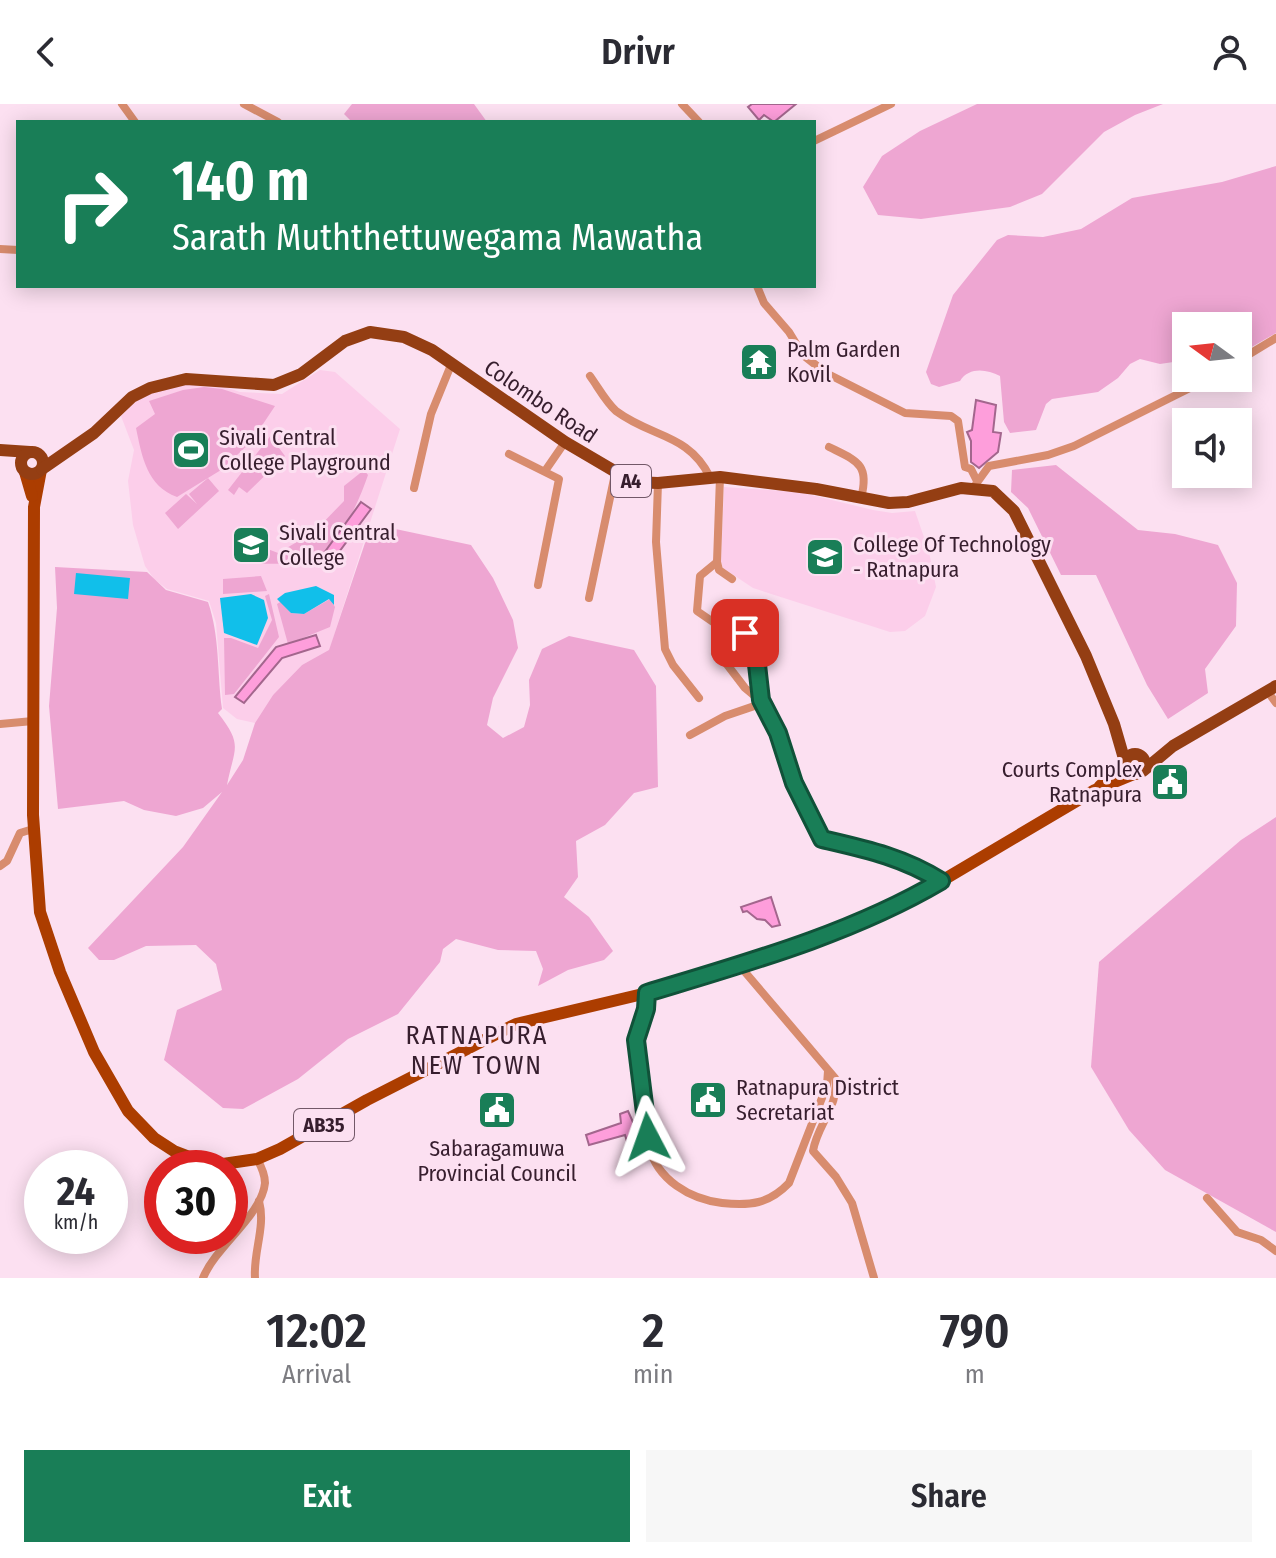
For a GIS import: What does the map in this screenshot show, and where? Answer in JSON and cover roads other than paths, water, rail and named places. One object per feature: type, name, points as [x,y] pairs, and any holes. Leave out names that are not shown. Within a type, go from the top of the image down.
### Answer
[{"type":"highway","name":"Colombo Road","points":[[41,470],[79,443],[132,397],[150,388],[186,379],[274,385],[301,374],[345,341],[370,332],[404,337],[432,350],[565,442],[633,482],[658,483],[715,477],[816,489],[889,503],[908,502],[976,484]]},
{"type":"highway","name":"Colombo Road","points":[[0,450],[32,452],[79,443]]},
{"type":"highway","points":[[0,457],[24,471],[33,475],[41,470],[42,458],[32,452],[22,459],[24,471]]},
{"type":"highway","points":[[976,484],[993,491],[1014,511],[1086,656],[1133,763],[1173,746],[1272,689]]},
{"type":"main road","points":[[34,507],[41,470]]},
{"type":"main road","points":[[24,471],[34,507]]},
{"type":"main road","name":"AB35","points":[[34,507],[33,829],[40,912],[99,1064],[128,1111],[154,1138],[174,1151],[200,1161],[223,1164],[257,1159],[516,1024],[647,993],[739,965],[901,905],[1095,790],[1133,763]]},
{"type":"street","points":[[244,104],[274,120]]},
{"type":"street","points":[[682,104],[697,120]]},
{"type":"street","points":[[816,140],[891,104]]},
{"type":"street","points":[[758,288],[764,303],[789,332],[803,355],[826,373],[905,413],[951,416],[958,421],[965,467],[971,469],[976,484]]},
{"type":"street","points":[[1252,353],[1276,338]]},
{"type":"street","points":[[414,488],[431,414],[451,365]]},
{"type":"street","points":[[590,376],[614,409],[653,434],[675,438],[700,457],[715,477],[717,562],[719,570],[732,579]]},
{"type":"street","points":[[976,484],[989,466],[1048,455],[1074,446],[1182,392]]},
{"type":"street","points":[[545,471],[565,442]]},
{"type":"street","points":[[829,447],[852,459],[864,470],[866,481],[861,498]]},
{"type":"street","points":[[509,454],[559,479],[538,585]]},
{"type":"street","points":[[589,598],[615,474]]},
{"type":"street","points":[[658,483],[656,542],[665,649],[673,665],[699,698]]},
{"type":"street","points":[[713,622],[697,611],[696,602],[700,576],[717,562]]},
{"type":"street","points":[[743,619],[745,633],[755,647],[762,701],[778,733],[794,783],[822,839],[886,853],[941,881]]},
{"type":"street","points":[[715,653],[745,688],[762,701]]},
{"type":"street","points":[[1272,689],[1276,703]]},
{"type":"street","points":[[690,735],[762,701]]},
{"type":"street","points":[[0,724],[33,721]]},
{"type":"street","points":[[0,866],[7,861],[20,833],[33,829]]},
{"type":"street","points":[[739,965],[835,1078],[837,1090],[815,1138],[813,1151],[836,1177],[852,1203],[874,1278]]},
{"type":"street","points":[[647,993],[646,1009],[636,1040],[649,1146],[665,1176],[683,1191],[706,1201],[741,1205],[767,1201],[789,1183],[827,1085],[828,1071]]},
{"type":"street","points":[[203,1278],[215,1254],[259,1201],[265,1183],[257,1159]]},
{"type":"street","points":[[1207,1198],[1237,1232],[1261,1240],[1276,1251]]},
{"type":"street","points":[[255,1278],[254,1260],[262,1222],[259,1201]]},
{"type":"water","points":[[76,573],[130,578],[128,599],[74,594]]},
{"type":"water","points":[[316,586],[334,595],[334,605],[329,599],[304,614],[291,613],[277,599],[285,593]]},
{"type":"water","points":[[251,594],[264,600],[268,618],[257,645],[224,633],[220,598]]},
{"type":"place","name":"Palm Garden Kovil","points":[[759,362]]},
{"type":"place","name":"Sivali Central College Playground","points":[[191,450]]},
{"type":"place","name":"Sivali Central College","points":[[251,545]]},
{"type":"place","name":"College Of Technology - Ratnapura","points":[[825,557]]},
{"type":"place","name":"Courts Complex Ratnapura","points":[[1170,782]]},
{"type":"place","name":"Ratnapura District Secretariat","points":[[708,1100]]},
{"type":"place","name":"Sabaragamuwa Provincial Council","points":[[497,1110]]},
{"type":"district","name":"RATNAPURA NEW TOWN","points":[[477,1050]]}]
